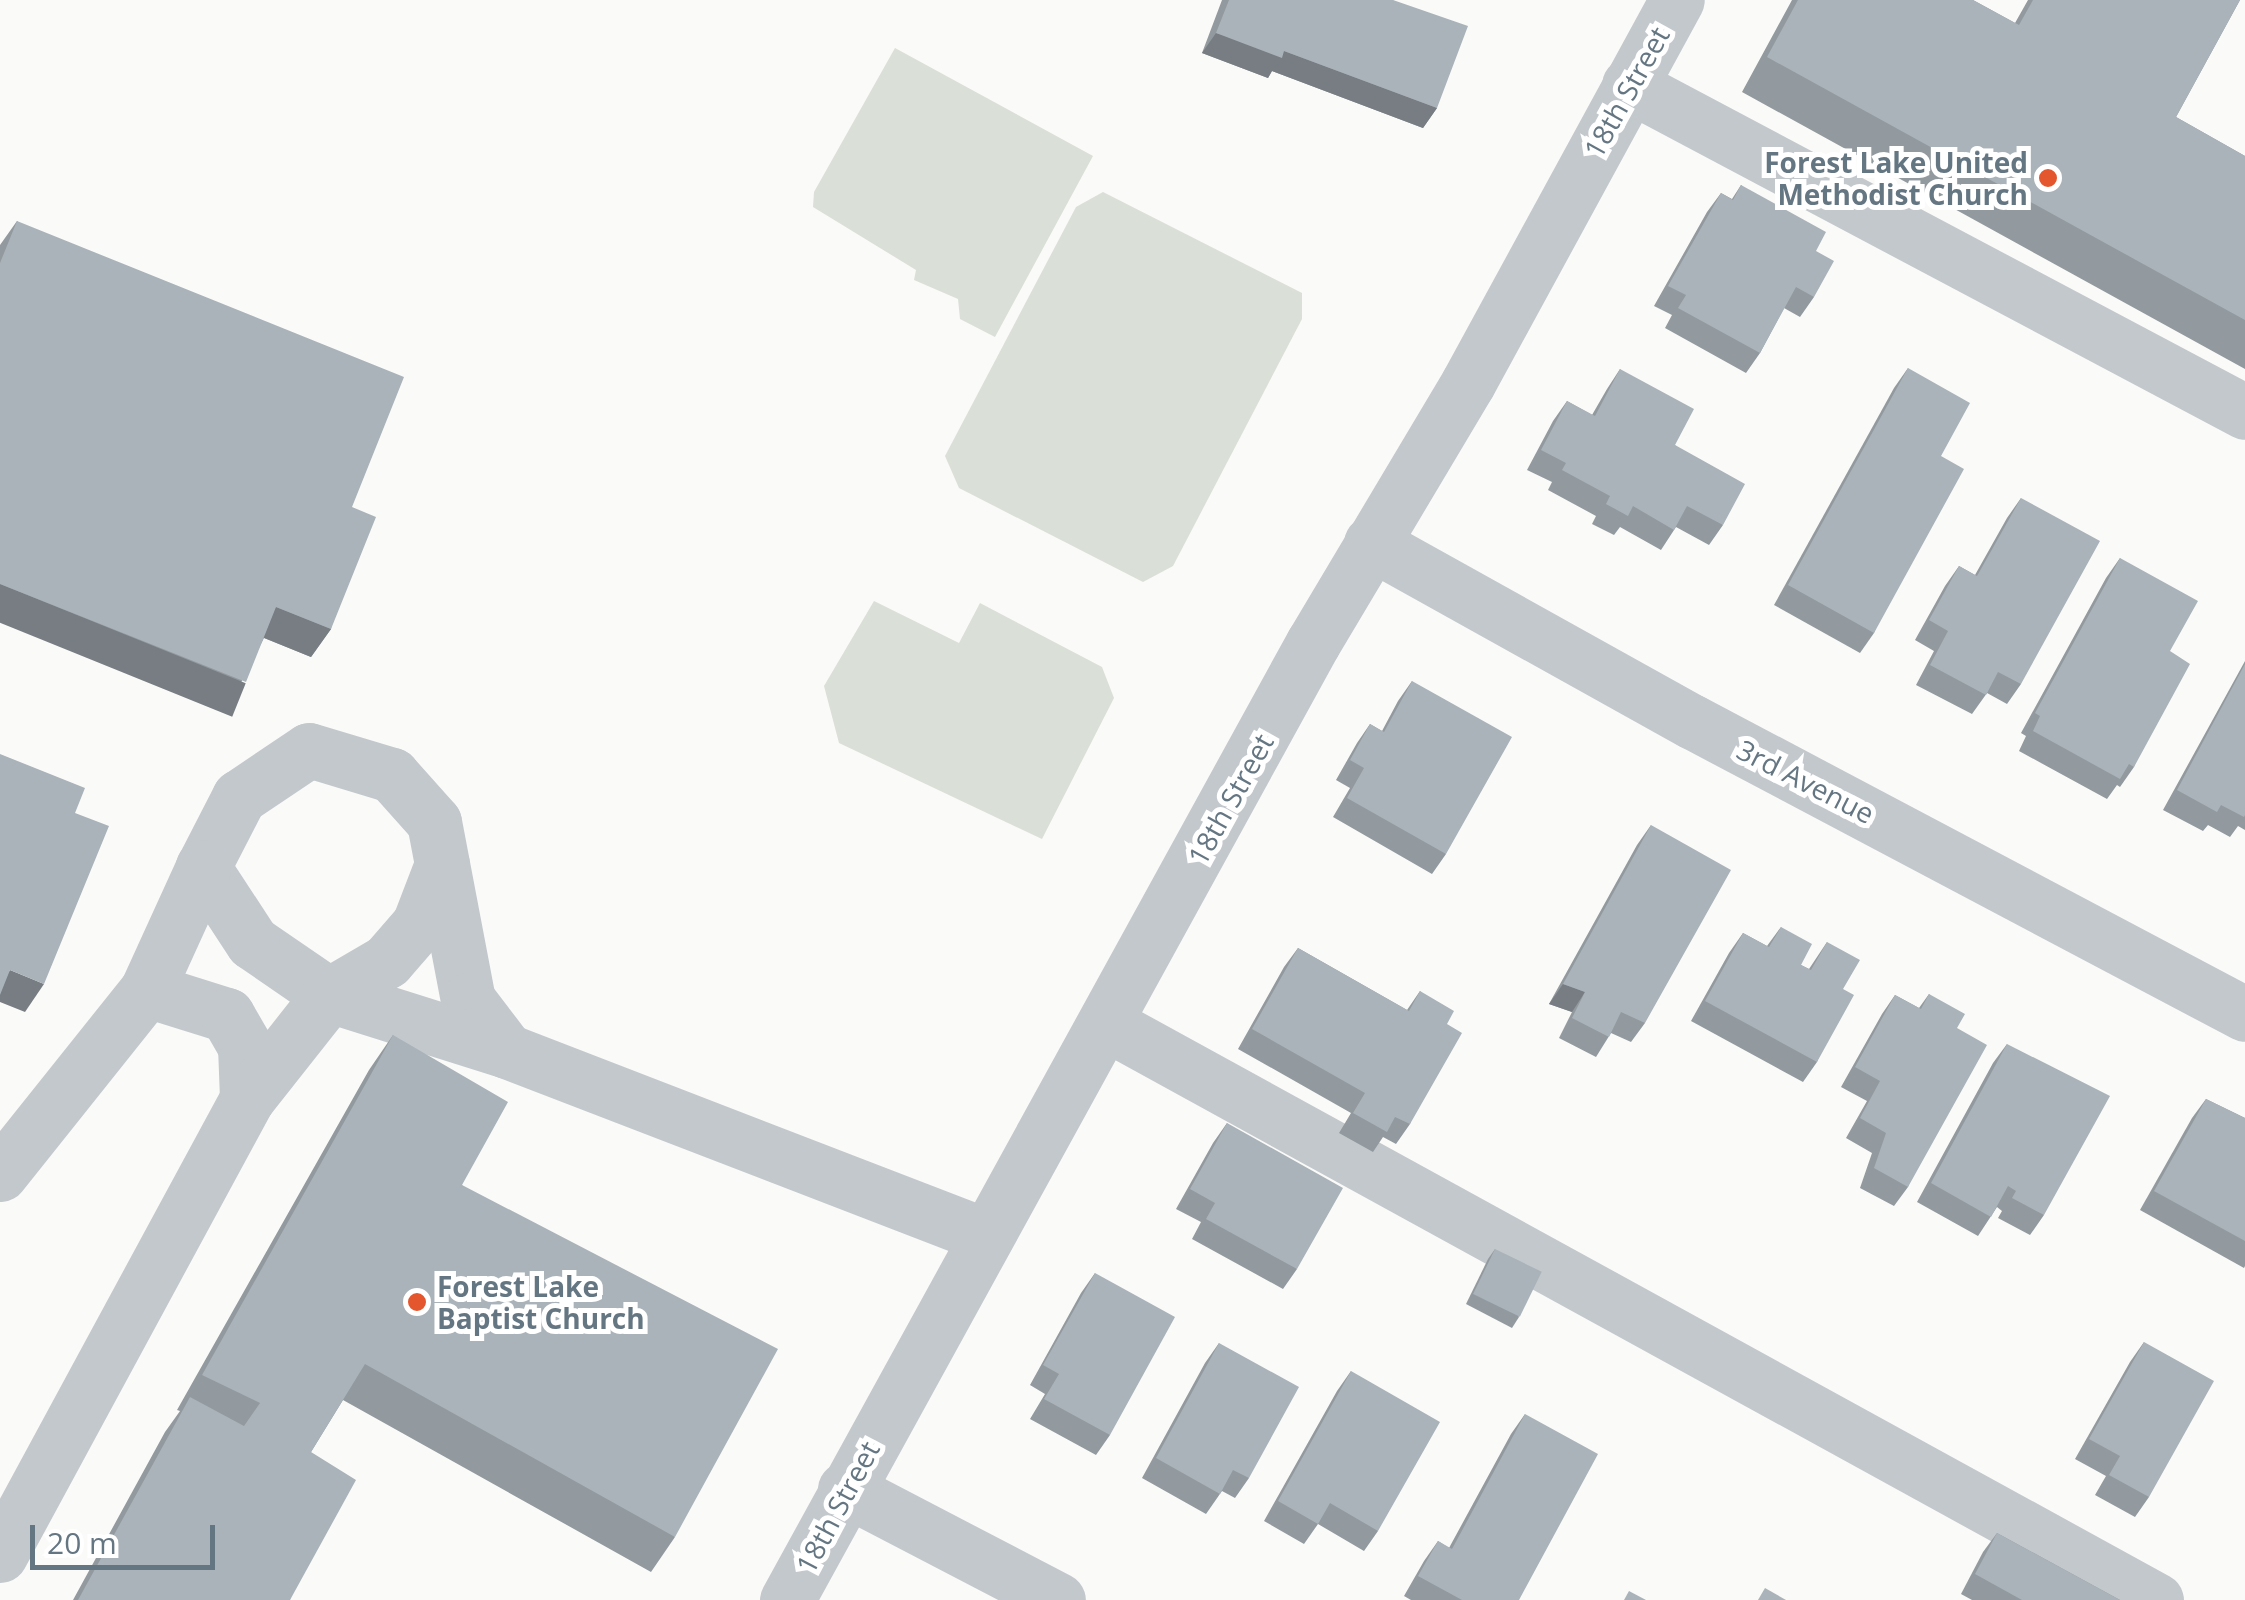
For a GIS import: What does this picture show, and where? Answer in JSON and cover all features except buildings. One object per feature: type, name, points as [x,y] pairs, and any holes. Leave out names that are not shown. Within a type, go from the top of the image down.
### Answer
[{"type":"street","name":"18th Street","points":[[787,1600],[1371,543],[1468,383],[1677,0]]},
{"type":"street","points":[[1630,85],[2245,412]]},
{"type":"street","name":"3rd Avenue","points":[[1371,543],[1693,722],[2245,1014]]},
{"type":"street","points":[[0,1174],[147,990],[239,798],[309,750],[392,775],[434,822],[468,1000],[506,1051]]},
{"type":"street","points":[[0,1555],[248,1099],[330,995],[388,961],[419,924],[442,864]]},
{"type":"street","points":[[203,867],[252,942],[330,995],[506,1051],[986,1236]]},
{"type":"street","points":[[147,990],[227,1015],[246,1046],[248,1099]]},
{"type":"street","points":[[1105,1023],[2156,1600]]},
{"type":"street","points":[[846,1489],[1058,1600]]},
{"type":"shaded area","points":[[895,48],[1093,156],[995,337],[960,319],[958,299],[914,280],[916,270],[813,207],[814,192]]},
{"type":"shaded area","points":[[1103,192],[1302,293],[1302,319],[1173,566],[1143,582],[959,488],[945,456],[1076,207]]},
{"type":"shaded area","points":[[874,601],[959,643],[980,603],[1102,667],[1114,698],[1042,839],[839,743],[824,686]]},
{"type":"place","name":"Forest Lake United Methodist Church","points":[[2048,178]]},
{"type":"place","name":"Forest Lake Baptist Church","points":[[417,1302]]}]
